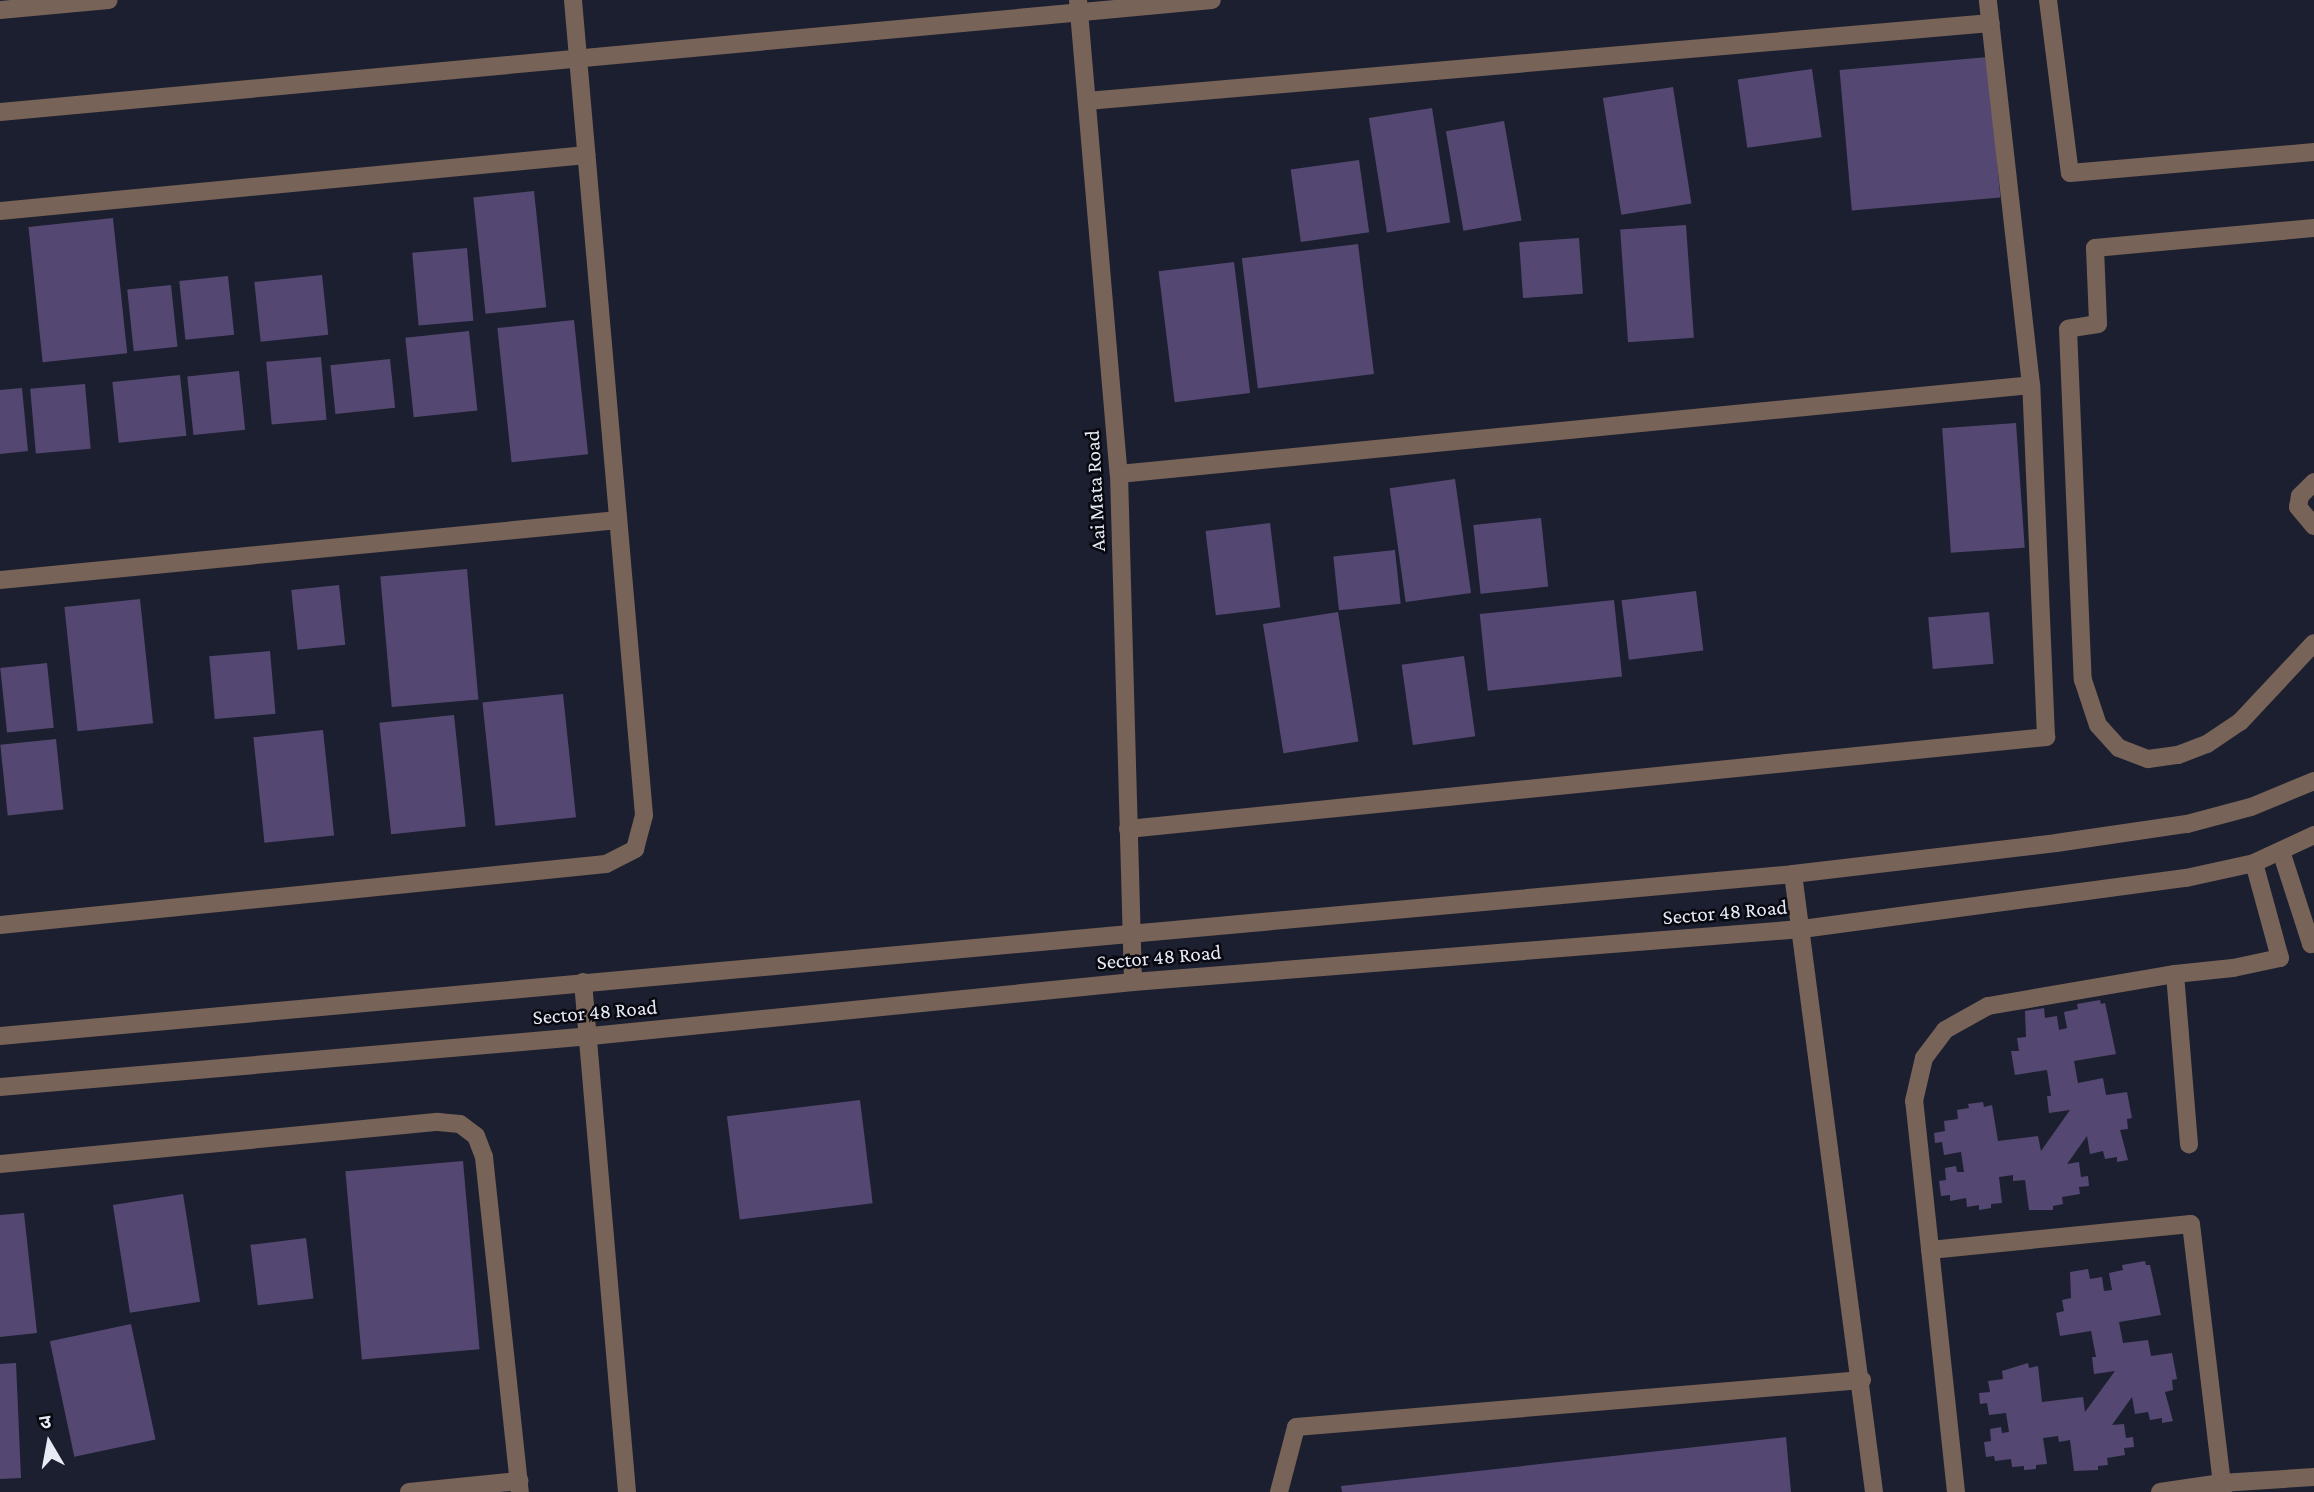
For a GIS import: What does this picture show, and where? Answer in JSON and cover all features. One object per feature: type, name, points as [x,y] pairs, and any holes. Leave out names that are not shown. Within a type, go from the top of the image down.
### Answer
[{"type":"street","points":[[0,10],[109,0]]},
{"type":"street","points":[[0,925],[606,864],[635,849],[644,815],[573,0]]},
{"type":"street","points":[[0,112],[578,58],[1078,6],[1212,0]]},
{"type":"street","points":[[1128,829],[2046,737],[2031,385],[1989,0]]},
{"type":"street","points":[[2048,0],[2070,173],[2314,152]]},
{"type":"street","name":"Aai Mata Road","points":[[1078,6],[1119,474],[1133,982]]},
{"type":"street","points":[[1087,101],[1991,23]]},
{"type":"street","points":[[0,211],[586,155]]},
{"type":"street","points":[[2314,228],[2095,248],[2098,324],[2068,329],[2083,680],[2098,725],[2119,748],[2148,759],[2178,755],[2207,744],[2239,722],[2314,643]]},
{"type":"street","points":[[1119,474],[2031,385]]},
{"type":"street","points":[[2314,482],[2300,496],[2298,507],[2314,526]]},
{"type":"street","points":[[0,580],[618,520]]},
{"type":"street","name":"Sector 48 Road","points":[[0,1036],[1793,874],[2056,843],[2187,824],[2250,807],[2314,781]]},
{"type":"street","name":"Sector 48 Road","points":[[0,1087],[591,1036],[1133,982],[1802,929],[2186,878],[2254,863],[2314,835]]},
{"type":"street","points":[[2281,851],[2311,944],[2314,943]]},
{"type":"street","points":[[1956,1492],[1914,1101],[1924,1058],[1945,1030],[1988,1006],[2175,974],[2233,968],[2280,958],[2254,863]]},
{"type":"street","points":[[1793,874],[1862,1380],[1874,1492]]},
{"type":"street","points":[[2175,974],[2189,1143]]},
{"type":"street","points":[[583,982],[591,1036],[627,1492]]},
{"type":"street","points":[[0,1164],[438,1122],[460,1124],[476,1136],[484,1157],[519,1487],[409,1492]]},
{"type":"street","points":[[1930,1250],[2191,1224],[2222,1488]]},
{"type":"street","points":[[1279,1492],[1296,1427],[1862,1380]]},
{"type":"street","points":[[2160,1492],[2314,1478]]},
{"type":"building","points":[[1988,57],[2000,197],[1852,210],[1840,70]]},
{"type":"building","points":[[1812,69],[1822,137],[1747,148],[1738,79]]},
{"type":"building","points":[[1673,87],[1691,204],[1621,215],[1603,98]]},
{"type":"building","points":[[1432,108],[1450,223],[1387,233],[1369,118]]},
{"type":"building","points":[[1504,121],[1522,220],[1463,231],[1446,131]]},
{"type":"building","points":[[1359,160],[1369,232],[1301,242],[1291,170]]},
{"type":"building","points":[[534,191],[546,307],[486,314],[473,197]]},
{"type":"building","points":[[113,218],[127,353],[43,362],[28,227]]},
{"type":"building","points":[[1686,225],[1694,338],[1628,342],[1620,230]]},
{"type":"building","points":[[1579,238],[1583,294],[1523,298],[1519,242]]},
{"type":"building","points":[[1358,244],[1374,374],[1258,388],[1242,258]]},
{"type":"building","points":[[467,248],[473,321],[419,326],[412,253]]},
{"type":"building","points":[[1234,262],[1250,393],[1175,402],[1159,271]]},
{"type":"building","points":[[322,275],[328,335],[261,342],[254,282]]},
{"type":"building","points":[[228,276],[234,335],[185,340],[179,281]]},
{"type":"building","points":[[171,285],[177,347],[134,351],[127,290]]},
{"type":"building","points":[[574,320],[588,454],[512,462],[497,328]]},
{"type":"building","points":[[469,331],[477,411],[414,417],[405,338]]},
{"type":"building","points":[[321,357],[326,420],[272,425],[266,362]]},
{"type":"building","points":[[390,359],[395,408],[335,414],[330,365]]},
{"type":"building","points":[[239,371],[245,430],[193,435],[187,376]]},
{"type":"building","points":[[180,375],[186,436],[119,443],[112,382]]},
{"type":"building","points":[[85,384],[91,449],[36,454],[30,389]]},
{"type":"building","points":[[22,388],[28,451],[0,454],[0,390]]},
{"type":"building","points":[[2016,423],[2025,548],[1951,553],[1942,428]]},
{"type":"building","points":[[1455,479],[1471,593],[1406,602],[1390,488]]},
{"type":"building","points":[[1541,518],[1548,587],[1481,594],[1473,525]]},
{"type":"building","points":[[1270,523],[1280,607],[1216,615],[1205,531]]},
{"type":"building","points":[[1395,550],[1401,604],[1339,610],[1333,556]]},
{"type":"building","points":[[467,569],[478,700],[392,707],[380,577]]},
{"type":"building","points":[[339,585],[345,645],[298,650],[291,590]]},
{"type":"building","points":[[1696,591],[1703,651],[1629,660],[1622,600]]},
{"type":"building","points":[[140,599],[153,723],[77,731],[64,607]]},
{"type":"building","points":[[1614,600],[1622,677],[1488,691],[1480,614]]},
{"type":"building","points":[[1338,612],[1358,741],[1283,753],[1263,624]]},
{"type":"building","points":[[1989,612],[1994,664],[1933,669],[1928,617]]},
{"type":"building","points":[[270,651],[275,714],[215,719],[209,656]]},
{"type":"building","points":[[1464,656],[1475,736],[1413,745],[1402,665]]},
{"type":"building","points":[[47,663],[54,728],[7,733],[0,668]]},
{"type":"building","points":[[563,694],[576,817],[495,826],[482,702]]},
{"type":"building","points":[[454,715],[466,826],[391,834],[379,723]]},
{"type":"building","points":[[323,730],[334,835],[264,843],[253,737]]},
{"type":"building","points":[[56,739],[63,810],[8,815],[0,745]]},
{"type":"building","points":[[2100,1000],[2101,1004],[2105,1003],[2116,1054],[2074,1061],[2078,1083],[2103,1078],[2106,1095],[2127,1092],[2132,1118],[2127,1119],[2128,1129],[2120,1130],[2128,1160],[2117,1162],[2117,1157],[2105,1159],[2103,1151],[2090,1154],[2087,1136],[2067,1164],[2079,1162],[2081,1177],[2088,1176],[2089,1186],[2079,1187],[2080,1194],[2062,1197],[2063,1204],[2053,1206],[2053,1210],[2029,1210],[2025,1180],[2013,1181],[2013,1175],[1999,1177],[2002,1203],[1991,1204],[1991,1208],[1979,1210],[1979,1205],[1967,1207],[1966,1198],[1950,1201],[1950,1195],[1941,1196],[1939,1181],[1946,1180],[1945,1168],[1956,1166],[1957,1172],[1964,1172],[1961,1152],[1944,1155],[1942,1142],[1935,1143],[1934,1133],[1945,1131],[1944,1121],[1958,1119],[1957,1110],[1969,1108],[1968,1104],[1983,1102],[1984,1107],[1992,1105],[1998,1141],[2038,1136],[2041,1151],[2070,1110],[2049,1113],[2047,1096],[2051,1096],[2047,1070],[2015,1075],[2011,1051],[2019,1051],[2017,1038],[2026,1037],[2025,1011],[2044,1008],[2045,1018],[2057,1016],[2059,1030],[2067,1028],[2064,1012],[2078,1009],[2077,1004]]},
{"type":"building","points":[[860,1100],[873,1203],[740,1220],[727,1116]]},
{"type":"building","points":[[463,1161],[479,1349],[362,1360],[345,1171]]},
{"type":"building","points":[[183,1194],[200,1302],[130,1313],[113,1205]]},
{"type":"building","points":[[24,1213],[37,1333],[0,1337],[0,1215]]},
{"type":"building","points":[[306,1238],[313,1299],[258,1305],[250,1245]]},
{"type":"building","points":[[2145,1261],[2146,1265],[2150,1265],[2161,1315],[2119,1322],[2123,1343],[2148,1340],[2151,1356],[2172,1353],[2177,1379],[2172,1380],[2173,1390],[2165,1392],[2173,1421],[2162,1423],[2162,1418],[2150,1420],[2148,1412],[2135,1414],[2132,1397],[2112,1425],[2124,1424],[2126,1438],[2133,1437],[2134,1447],[2124,1448],[2125,1455],[2107,1458],[2108,1465],[2098,1466],[2098,1470],[2074,1471],[2070,1440],[2059,1442],[2058,1436],[2043,1438],[2047,1464],[2036,1465],[2036,1469],[2012,1467],[2011,1459],[1995,1461],[1994,1456],[1986,1457],[1984,1442],[1991,1441],[1990,1429],[2001,1427],[2002,1433],[2009,1432],[2006,1413],[1989,1415],[1987,1403],[1980,1404],[1979,1393],[1990,1392],[1988,1381],[2003,1379],[2002,1371],[2028,1363],[2029,1368],[2038,1366],[2042,1402],[2083,1397],[2085,1412],[2115,1371],[2094,1374],[2092,1357],[2096,1357],[2091,1331],[2060,1336],[2056,1313],[2064,1311],[2062,1300],[2071,1298],[2070,1272],[2088,1269],[2090,1279],[2102,1277],[2104,1291],[2112,1290],[2109,1273],[2123,1270],[2122,1265]]},
{"type":"building","points":[[131,1324],[156,1439],[74,1457],[50,1341]]},
{"type":"building","points":[[16,1363],[21,1478],[0,1479],[0,1364]]},
{"type":"building","points":[[1786,1437],[1791,1492],[1342,1492],[1341,1486]]}]
